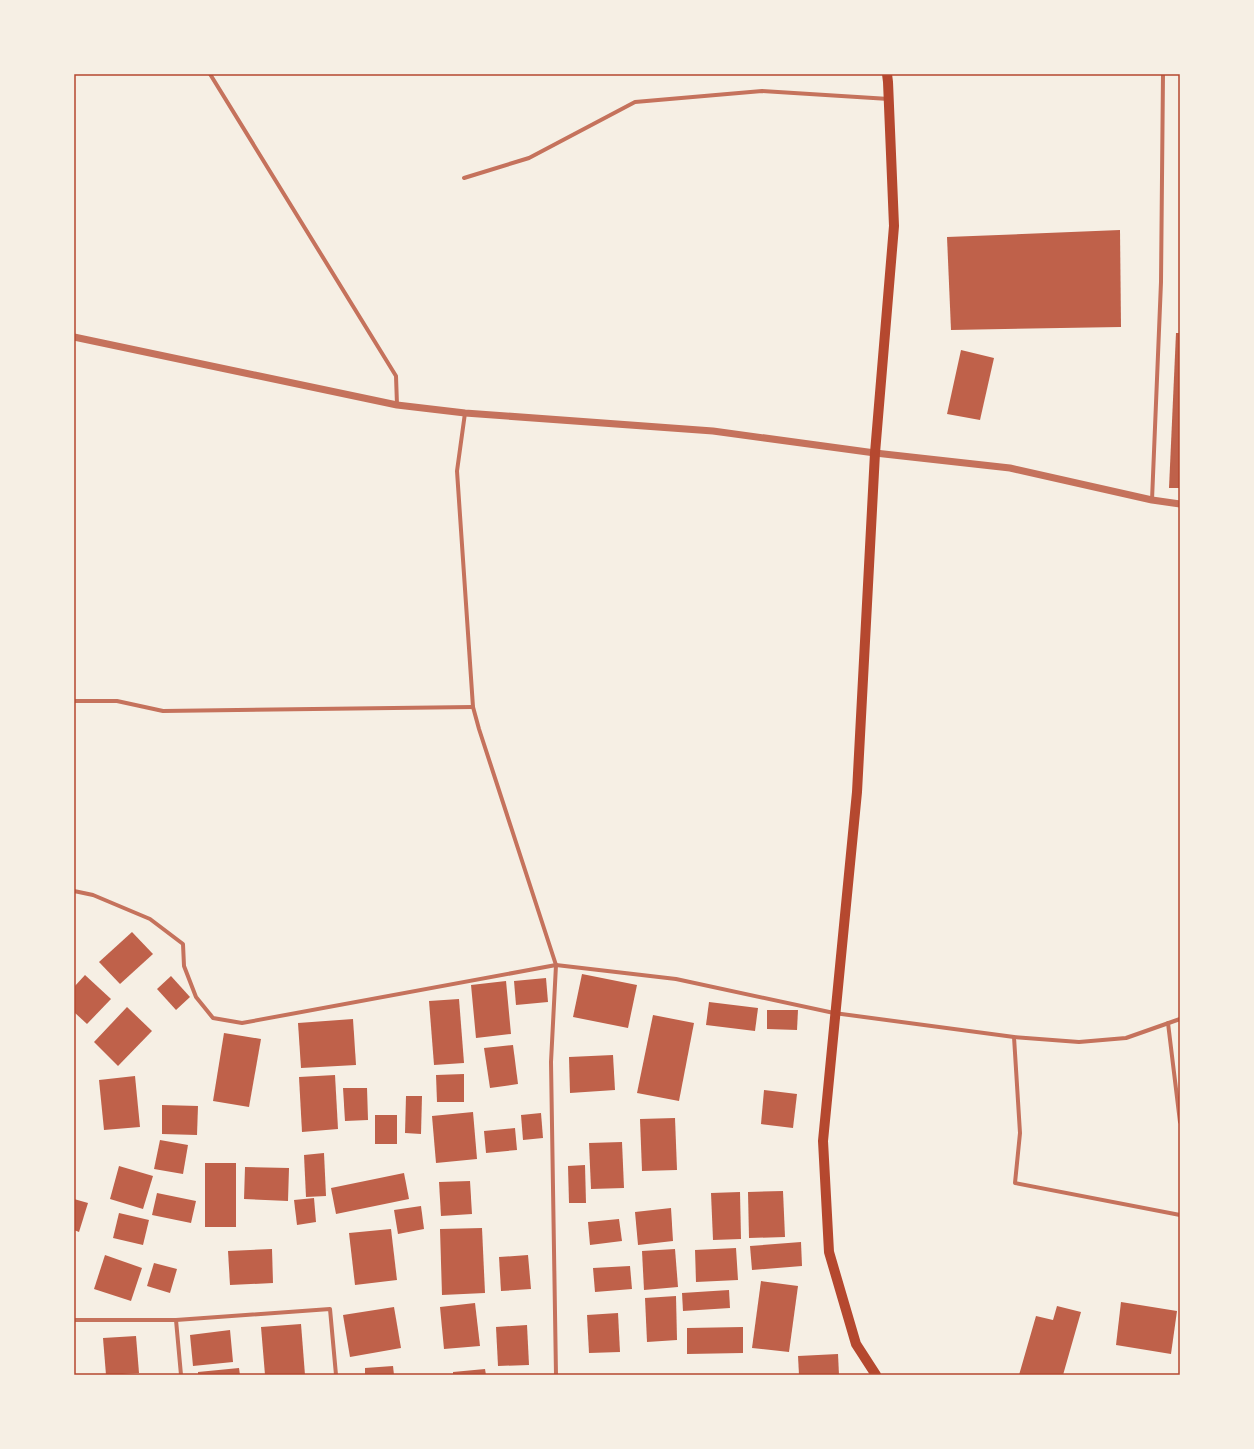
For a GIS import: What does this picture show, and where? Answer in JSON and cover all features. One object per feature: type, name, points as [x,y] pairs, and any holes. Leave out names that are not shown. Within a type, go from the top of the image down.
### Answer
[{"type":"main road","points":[[876,1375],[856,1344],[829,1252],[823,1141],[856,792],[874,453],[894,226],[887,74]]},
{"type":"street","points":[[210,74],[396,376],[397,405]]},
{"type":"street","points":[[1152,500],[1161,282],[1163,74]]},
{"type":"street","points":[[464,178],[529,158],[635,102],[762,91],[889,99]]},
{"type":"street","points":[[74,337],[397,405],[465,413],[713,432],[874,453],[1010,468],[1152,500],[1180,504]]},
{"type":"street","points":[[465,413],[457,470],[472,707],[556,965],[551,1062],[556,1375]]},
{"type":"street","points":[[74,701],[117,701],[163,711],[472,707]]},
{"type":"street","points":[[74,891],[93,895],[150,919],[183,944],[184,966],[196,997],[213,1018],[242,1022],[556,965],[676,979],[834,1012],[1014,1037],[1079,1042],[1126,1038],[1180,1019]]},
{"type":"street","points":[[1168,1023],[1180,1122]]},
{"type":"street","points":[[1014,1037],[1020,1133],[1015,1183],[1180,1215]]},
{"type":"street","points":[[74,1320],[176,1320],[330,1309],[336,1375]]},
{"type":"street","points":[[176,1320],[181,1375]]},
{"type":"building","points":[[1120,230],[1121,327],[951,330],[947,237]]},
{"type":"building","points":[[1176,333],[1180,333],[1180,488],[1169,488]]},
{"type":"building","points":[[961,350],[994,358],[980,420],[947,414]]},
{"type":"building","points":[[132,932],[153,954],[120,984],[99,962]]},
{"type":"building","points":[[582,974],[637,985],[628,1028],[573,1017]]},
{"type":"building","points":[[85,975],[111,999],[87,1024],[74,1012],[74,987]]},
{"type":"building","points":[[171,976],[190,997],[176,1010],[157,989]]},
{"type":"building","points":[[546,978],[548,1002],[516,1005],[514,981]]},
{"type":"building","points":[[506,981],[511,1034],[476,1038],[471,985]]},
{"type":"building","points":[[459,999],[464,1063],[434,1065],[429,1001]]},
{"type":"building","points":[[709,1002],[758,1008],[755,1031],[706,1025]]},
{"type":"building","points":[[127,1007],[152,1031],[118,1066],[94,1042]]},
{"type":"building","points":[[767,1010],[798,1010],[797,1030],[767,1029]]},
{"type":"building","points":[[653,1015],[694,1023],[679,1101],[637,1093]]},
{"type":"building","points":[[353,1019],[356,1065],[301,1068],[298,1023]]},
{"type":"building","points":[[224,1033],[261,1039],[249,1107],[213,1101]]},
{"type":"building","points":[[513,1045],[518,1084],[490,1088],[484,1048]]},
{"type":"building","points":[[613,1055],[615,1090],[570,1093],[569,1057]]},
{"type":"building","points":[[464,1074],[464,1102],[437,1102],[436,1075]]},
{"type":"building","points":[[335,1075],[338,1129],[302,1132],[299,1077]]},
{"type":"building","points":[[135,1076],[140,1127],[104,1130],[99,1080]]},
{"type":"building","points":[[343,1088],[367,1088],[368,1120],[345,1121]]},
{"type":"building","points":[[764,1090],[797,1094],[793,1128],[761,1124]]},
{"type":"building","points":[[406,1096],[422,1096],[421,1134],[405,1133]]},
{"type":"building","points":[[162,1105],[198,1106],[197,1135],[162,1134]]},
{"type":"building","points":[[473,1112],[477,1159],[436,1163],[432,1116]]},
{"type":"building","points":[[541,1113],[543,1138],[523,1140],[521,1115]]},
{"type":"building","points":[[375,1115],[397,1115],[397,1144],[375,1144]]},
{"type":"building","points":[[675,1118],[677,1170],[642,1171],[640,1119]]},
{"type":"building","points":[[515,1128],[517,1150],[486,1153],[484,1131]]},
{"type":"building","points":[[160,1140],[188,1145],[183,1174],[154,1169]]},
{"type":"building","points":[[622,1142],[624,1188],[591,1189],[589,1143]]},
{"type":"building","points":[[324,1153],[326,1196],[306,1197],[304,1155]]},
{"type":"building","points":[[205,1163],[236,1163],[236,1227],[205,1227]]},
{"type":"building","points":[[585,1165],[586,1203],[569,1203],[568,1166]]},
{"type":"building","points":[[119,1166],[153,1176],[143,1209],[110,1199]]},
{"type":"building","points":[[245,1167],[289,1168],[288,1201],[244,1199]]},
{"type":"building","points":[[404,1173],[409,1199],[336,1214],[331,1188]]},
{"type":"building","points":[[470,1181],[472,1214],[441,1216],[439,1182]]},
{"type":"building","points":[[783,1191],[785,1237],[749,1238],[748,1192]]},
{"type":"building","points":[[740,1192],[741,1239],[713,1240],[711,1193]]},
{"type":"building","points":[[157,1193],[196,1201],[191,1223],[152,1215]]},
{"type":"building","points":[[314,1198],[316,1222],[297,1225],[294,1200]]},
{"type":"building","points":[[74,1199],[88,1203],[79,1232],[74,1230]]},
{"type":"building","points":[[421,1206],[424,1229],[398,1234],[394,1210]]},
{"type":"building","points":[[671,1208],[673,1241],[638,1245],[635,1212]]},
{"type":"building","points":[[119,1213],[149,1220],[143,1245],[113,1238]]},
{"type":"building","points":[[619,1219],[622,1241],[590,1245],[588,1222]]},
{"type":"building","points":[[482,1228],[485,1293],[442,1295],[440,1229]]},
{"type":"building","points":[[391,1229],[397,1280],[355,1285],[349,1233]]},
{"type":"building","points":[[801,1242],[802,1266],[752,1270],[750,1246]]},
{"type":"building","points":[[736,1248],[738,1280],[696,1282],[695,1250]]},
{"type":"building","points":[[272,1249],[273,1283],[230,1285],[228,1251]]},
{"type":"building","points":[[675,1249],[678,1287],[644,1290],[642,1251]]},
{"type":"building","points":[[105,1255],[142,1268],[131,1301],[94,1289]]},
{"type":"building","points":[[528,1255],[531,1289],[501,1291],[499,1257]]},
{"type":"building","points":[[154,1263],[177,1269],[170,1293],[147,1286]]},
{"type":"building","points":[[630,1266],[632,1289],[595,1292],[593,1268]]},
{"type":"building","points":[[761,1281],[798,1286],[789,1352],[752,1348]]},
{"type":"building","points":[[729,1290],[730,1308],[683,1311],[682,1293]]},
{"type":"building","points":[[676,1296],[677,1340],[647,1342],[645,1298]]},
{"type":"building","points":[[1121,1302],[1177,1311],[1171,1354],[1116,1345]]},
{"type":"building","points":[[475,1303],[480,1346],[444,1349],[440,1307]]},
{"type":"building","points":[[1057,1306],[1081,1312],[1063,1375],[1019,1375],[1036,1316],[1053,1320]]},
{"type":"building","points":[[394,1307],[401,1348],[350,1357],[343,1315]]},
{"type":"building","points":[[618,1313],[620,1352],[589,1353],[587,1315]]},
{"type":"building","points":[[301,1324],[305,1375],[265,1375],[261,1327]]},
{"type":"building","points":[[527,1325],[529,1365],[498,1366],[496,1327]]},
{"type":"building","points":[[743,1327],[743,1353],[687,1354],[687,1328]]},
{"type":"building","points":[[230,1330],[233,1362],[193,1366],[190,1335]]},
{"type":"building","points":[[136,1336],[139,1373],[106,1375],[103,1338]]},
{"type":"building","points":[[838,1354],[839,1375],[799,1375],[798,1356]]},
{"type":"building","points":[[393,1366],[394,1375],[365,1375],[365,1368]]},
{"type":"building","points":[[239,1368],[240,1375],[198,1375],[198,1372]]},
{"type":"building","points":[[485,1369],[486,1375],[453,1375],[453,1372]]}]
